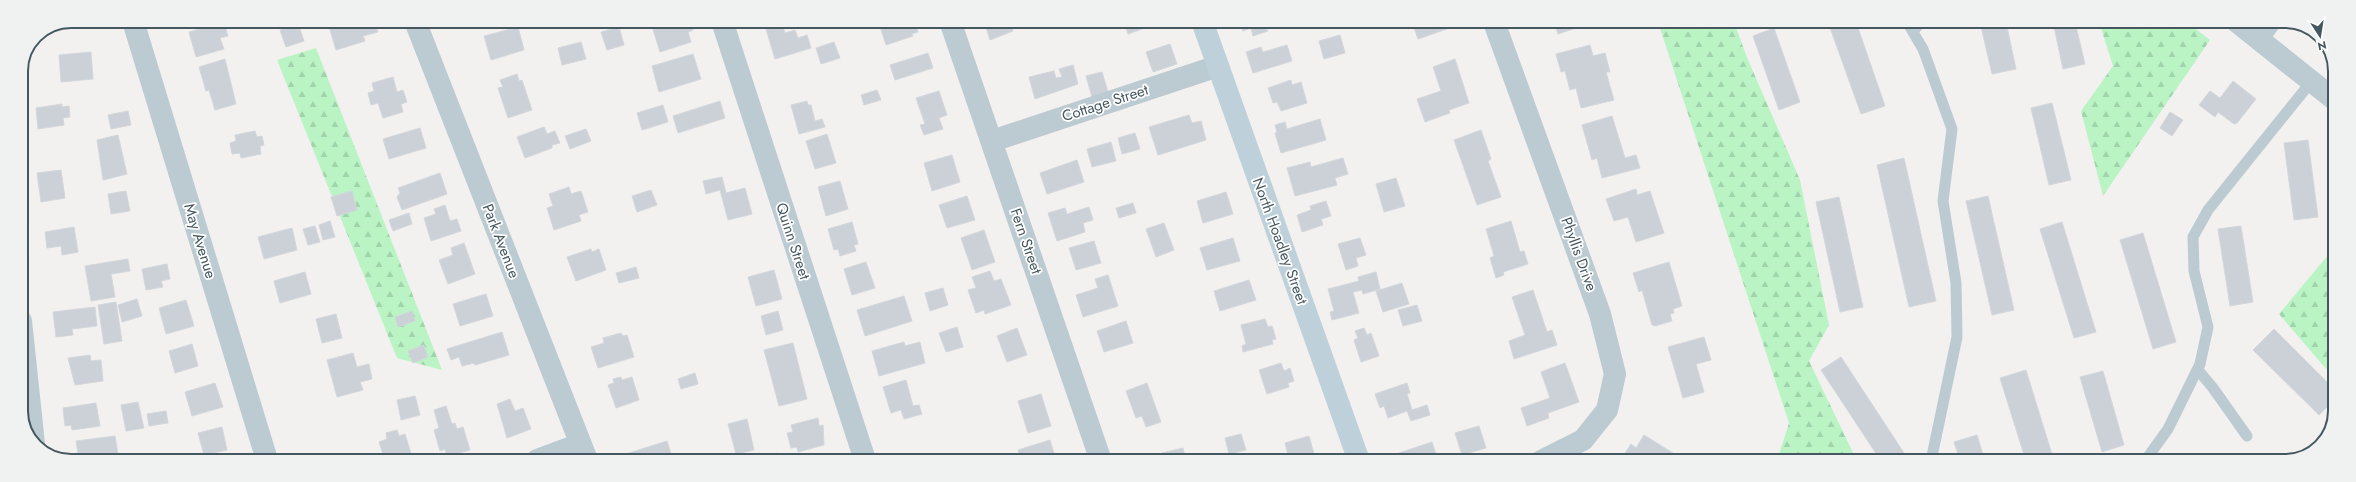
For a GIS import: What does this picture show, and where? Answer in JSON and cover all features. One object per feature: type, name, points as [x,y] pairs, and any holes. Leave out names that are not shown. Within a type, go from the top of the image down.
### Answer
[{"type":"street","name":"May Avenue","points":[[135,28],[265,454]]},
{"type":"street","name":"Park Avenue","points":[[418,28],[583,452]]},
{"type":"street","name":"Quinn Street","points":[[724,28],[863,454]]},
{"type":"street","name":"Fern Street","points":[[952,28],[1099,454]]},
{"type":"street","name":"North Hoadley Street","points":[[1204,28],[1356,454]]},
{"type":"street","name":"Phyllis Drive","points":[[1496,28],[1600,314],[1616,374],[1607,410],[1583,440],[1555,454]]},
{"type":"street","points":[[2264,30],[2311,82],[2328,95]]},
{"type":"street","name":"Cottage Street","points":[[992,141],[1218,66]]},
{"type":"street","points":[[28,387],[33,431]]},
{"type":"street","points":[[572,454],[583,452]]},
{"type":"lane","points":[[1911,28],[1923,49],[1952,129],[1943,201],[1956,283],[1957,337],[1932,454]]},
{"type":"lane","points":[[2150,454],[2168,429],[2198,370],[2208,327],[2194,271],[2193,237],[2208,210],[2311,82]]},
{"type":"lane","points":[[2198,370],[2213,388],[2247,436]]},
{"type":"green space","points":[[1660,28],[1736,28],[1746,55],[1800,180],[1829,325],[1809,361],[1854,454],[1779,454],[1789,423]]},
{"type":"green space","points":[[2101,28],[2195,28],[2210,40],[2103,196],[2081,111],[2113,66]]},
{"type":"green space","points":[[316,48],[442,370],[397,358],[277,60]]},
{"type":"green space","points":[[2328,255],[2328,371],[2279,314]]},
{"type":"building","points":[[203,28],[226,28],[228,36],[220,38],[224,49],[196,57],[189,32]]},
{"type":"building","points":[[285,28],[300,28],[304,41],[286,47],[280,30]]},
{"type":"building","points":[[329,28],[377,28],[378,32],[363,36],[365,41],[336,50]]},
{"type":"building","points":[[518,28],[524,50],[491,60],[484,36]]},
{"type":"building","points":[[619,28],[624,45],[607,50],[601,32]]},
{"type":"building","points":[[653,28],[692,28],[693,30],[688,32],[691,42],[660,52]]},
{"type":"building","points":[[783,28],[785,33],[795,30],[798,38],[807,35],[811,48],[775,59],[766,29]]},
{"type":"building","points":[[881,28],[917,28],[918,32],[912,34],[913,36],[886,45]]},
{"type":"building","points":[[986,28],[1012,28],[1013,31],[990,40]]},
{"type":"building","points":[[1126,28],[1145,28],[1128,34]]},
{"type":"building","points":[[1242,28],[1251,28],[1243,31]]},
{"type":"building","points":[[1251,28],[1266,28],[1268,31],[1253,36]]},
{"type":"building","points":[[1414,28],[1447,29],[1418,39]]},
{"type":"building","points":[[1556,28],[1576,28],[1558,34]]},
{"type":"building","points":[[1774,28],[1800,102],[1779,110],[1753,36]]},
{"type":"building","points":[[1830,28],[1858,28],[1885,106],[1861,114]]},
{"type":"building","points":[[1981,28],[2007,28],[2016,69],[1992,74]]},
{"type":"building","points":[[2054,28],[2076,28],[2085,64],[2063,69]]},
{"type":"building","points":[[1340,35],[1345,53],[1324,59],[1319,41]]},
{"type":"building","points":[[581,42],[586,59],[562,65],[558,48]]},
{"type":"building","points":[[834,42],[840,58],[821,64],[816,48]]},
{"type":"building","points":[[1170,44],[1177,64],[1153,72],[1146,52]]},
{"type":"building","points":[[1287,45],[1292,61],[1253,73],[1246,52],[1261,47],[1263,52]]},
{"type":"building","points":[[1590,45],[1593,56],[1605,53],[1610,72],[1606,72],[1614,100],[1581,108],[1576,88],[1570,90],[1565,71],[1561,72],[1556,54]]},
{"type":"building","points":[[91,52],[93,79],[61,82],[59,55]]},
{"type":"building","points":[[928,53],[933,68],[895,80],[890,65]]},
{"type":"building","points":[[693,54],[701,79],[659,92],[652,66]]},
{"type":"building","points":[[225,59],[236,104],[215,110],[209,90],[206,91],[199,67]]},
{"type":"building","points":[[1455,59],[1469,103],[1449,110],[1450,113],[1425,122],[1417,99],[1441,91],[1433,67]]},
{"type":"building","points":[[1073,65],[1078,84],[1035,99],[1029,77],[1054,71],[1056,78],[1062,77],[1059,69]]},
{"type":"building","points":[[1102,72],[1108,92],[1092,97],[1086,76]]},
{"type":"building","points":[[517,74],[519,81],[522,80],[532,110],[508,118],[498,88],[503,87],[500,80]]},
{"type":"building","points":[[393,77],[397,92],[403,90],[407,102],[401,104],[403,112],[383,118],[378,103],[371,105],[368,93],[374,91],[372,83]]},
{"type":"building","points":[[1291,80],[1292,85],[1301,82],[1307,103],[1281,111],[1277,102],[1273,103],[1268,88]]},
{"type":"building","points":[[2233,81],[2256,99],[2237,123],[2234,124],[2218,112],[2215,117],[2199,105],[2210,91],[2220,98]]},
{"type":"building","points":[[877,90],[881,100],[864,105],[861,95]]},
{"type":"building","points":[[939,91],[947,115],[939,118],[943,129],[924,135],[920,125],[925,124],[916,98]]},
{"type":"building","points":[[720,101],[725,118],[678,133],[673,116]]},
{"type":"building","points":[[807,101],[808,105],[811,105],[815,121],[822,119],[825,127],[799,134],[791,105]]},
{"type":"building","points":[[2052,103],[2071,180],[2049,185],[2031,108]]},
{"type":"building","points":[[62,104],[62,107],[69,106],[70,117],[63,118],[64,125],[38,129],[36,108]]},
{"type":"building","points":[[663,105],[668,122],[642,130],[637,113]]},
{"type":"building","points":[[128,111],[131,125],[111,129],[108,115]]},
{"type":"building","points":[[2170,112],[2183,120],[2172,136],[2160,128]]},
{"type":"building","points":[[1189,115],[1192,123],[1201,121],[1206,140],[1158,155],[1149,127]]},
{"type":"building","points":[[1612,116],[1625,158],[1636,155],[1640,168],[1602,178],[1597,158],[1592,160],[1582,125]]},
{"type":"building","points":[[1320,119],[1326,140],[1281,153],[1275,133],[1277,132],[1275,125],[1285,122],[1287,129]]},
{"type":"building","points":[[544,127],[547,134],[555,131],[560,143],[552,145],[552,148],[525,158],[517,137]]},
{"type":"building","points":[[420,128],[426,148],[389,159],[383,139]]},
{"type":"building","points":[[586,129],[591,141],[570,149],[565,136]]},
{"type":"building","points":[[1481,130],[1491,159],[1488,161],[1501,197],[1477,205],[1454,140]]},
{"type":"building","points":[[255,131],[257,137],[262,136],[264,145],[260,146],[261,154],[241,158],[240,153],[232,154],[230,143],[236,141],[235,135]]},
{"type":"building","points":[[1135,133],[1140,149],[1122,154],[1118,138]]},
{"type":"building","points":[[827,134],[836,163],[815,169],[806,141]]},
{"type":"building","points":[[118,135],[127,174],[103,180],[97,140]]},
{"type":"building","points":[[2308,140],[2318,217],[2294,220],[2284,143]]},
{"type":"building","points":[[1111,142],[1116,161],[1092,167],[1087,149]]},
{"type":"building","points":[[952,155],[960,182],[932,191],[924,163]]},
{"type":"building","points":[[1343,158],[1348,174],[1335,178],[1337,185],[1295,196],[1287,168],[1310,162],[1311,167]]},
{"type":"building","points":[[1904,158],[1936,301],[1909,307],[1877,165]]},
{"type":"building","points":[[1077,160],[1084,182],[1047,194],[1040,173]]},
{"type":"building","points":[[61,170],[65,198],[41,202],[37,173]]},
{"type":"building","points":[[440,173],[447,194],[402,210],[397,197],[400,193],[398,188]]},
{"type":"building","points":[[722,177],[726,193],[745,188],[752,214],[728,220],[720,190],[706,194],[703,181]]},
{"type":"building","points":[[1396,178],[1405,206],[1384,212],[1376,184]]},
{"type":"building","points":[[840,181],[848,209],[826,216],[818,187]]},
{"type":"building","points":[[569,187],[571,194],[581,191],[588,212],[579,215],[581,221],[554,230],[547,208],[553,206],[549,194]]},
{"type":"building","points":[[1636,189],[1637,195],[1650,191],[1664,233],[1636,242],[1628,217],[1614,221],[1606,199]]},
{"type":"building","points":[[651,190],[657,205],[637,212],[632,196]]},
{"type":"building","points":[[126,191],[130,211],[111,214],[108,194]]},
{"type":"building","points":[[352,191],[357,210],[337,216],[331,197]]},
{"type":"building","points":[[1226,192],[1233,214],[1203,223],[1197,201]]},
{"type":"building","points":[[967,196],[975,220],[947,228],[939,205]]},
{"type":"building","points":[[1988,196],[2014,310],[1992,315],[1966,201]]},
{"type":"building","points":[[1839,197],[1863,307],[1840,312],[1816,202]]},
{"type":"building","points":[[1326,201],[1331,216],[1321,219],[1323,225],[1302,232],[1297,215],[1311,210],[1310,206]]},
{"type":"building","points":[[1133,203],[1136,213],[1119,218],[1116,208]]},
{"type":"building","points":[[445,205],[450,221],[457,219],[461,231],[431,241],[424,218],[436,214],[434,209]]},
{"type":"building","points":[[1089,207],[1093,220],[1083,223],[1085,232],[1057,241],[1048,213],[1065,208],[1067,214]]},
{"type":"building","points":[[409,213],[412,224],[393,231],[389,220]]},
{"type":"building","points":[[330,221],[335,237],[323,240],[319,225]]},
{"type":"building","points":[[1511,221],[1520,252],[1524,251],[1528,264],[1503,272],[1504,275],[1496,278],[1490,258],[1494,256],[1486,229]]},
{"type":"building","points":[[852,222],[858,244],[854,245],[856,251],[840,256],[838,249],[834,250],[828,229]]},
{"type":"building","points":[[2062,222],[2096,332],[2074,338],[2040,229]]},
{"type":"building","points":[[1164,223],[1174,250],[1156,257],[1146,229]]},
{"type":"building","points":[[315,226],[320,242],[308,245],[303,229]]},
{"type":"building","points":[[2241,226],[2253,302],[2230,306],[2218,229]]},
{"type":"building","points":[[74,227],[78,252],[62,255],[61,246],[47,248],[45,232]]},
{"type":"building","points":[[292,228],[297,250],[264,259],[258,237]]},
{"type":"building","points":[[984,230],[995,262],[972,270],[961,238]]},
{"type":"building","points":[[2143,233],[2176,342],[2153,349],[2120,240]]},
{"type":"building","points":[[1233,238],[1240,261],[1207,270],[1200,248]]},
{"type":"building","points":[[1360,238],[1366,255],[1356,258],[1358,266],[1346,270],[1338,244]]},
{"type":"building","points":[[1094,241],[1101,263],[1076,270],[1069,248]]},
{"type":"building","points":[[464,243],[475,274],[448,284],[439,260],[453,255],[451,248]]},
{"type":"building","points":[[591,249],[592,252],[599,249],[606,270],[576,281],[567,257]]},
{"type":"building","points":[[128,259],[130,271],[111,274],[115,297],[91,301],[85,266]]},
{"type":"building","points":[[866,262],[875,288],[852,295],[844,269]]},
{"type":"building","points":[[1669,262],[1682,306],[1673,309],[1674,313],[1670,314],[1672,321],[1655,326],[1652,325],[1642,290],[1639,292],[1633,273]]},
{"type":"building","points":[[167,264],[170,279],[161,281],[163,287],[146,290],[142,269]]},
{"type":"building","points":[[636,267],[639,278],[619,283],[616,273]]},
{"type":"building","points":[[774,270],[782,299],[756,306],[748,277]]},
{"type":"building","points":[[990,271],[994,281],[1001,279],[1011,305],[985,314],[984,310],[976,313],[968,290],[976,288],[972,277]]},
{"type":"building","points":[[305,272],[311,294],[280,303],[274,281]]},
{"type":"building","points":[[1376,272],[1380,289],[1363,294],[1362,290],[1353,292],[1359,313],[1332,320],[1330,312],[1334,311],[1328,289],[1359,281],[1358,277]]},
{"type":"building","points":[[1108,275],[1118,306],[1083,317],[1076,295],[1098,288],[1095,279]]},
{"type":"building","points":[[1249,280],[1256,300],[1220,311],[1214,291]]},
{"type":"building","points":[[1402,283],[1409,304],[1383,312],[1376,291]]},
{"type":"building","points":[[943,288],[948,305],[930,311],[925,293]]},
{"type":"building","points":[[1533,290],[1547,332],[1552,330],[1557,345],[1514,359],[1509,341],[1525,335],[1512,297]]},
{"type":"building","points":[[486,294],[493,316],[460,326],[453,304]]},
{"type":"building","points":[[904,296],[912,321],[865,336],[857,310]]},
{"type":"building","points":[[137,299],[142,316],[122,322],[118,305]]},
{"type":"building","points":[[186,300],[194,326],[166,334],[159,308]]},
{"type":"building","points":[[116,302],[122,341],[104,344],[98,305]]},
{"type":"building","points":[[1417,305],[1422,321],[1403,326],[1398,310]]},
{"type":"building","points":[[95,307],[97,326],[72,329],[73,335],[56,337],[53,312]]},
{"type":"building","points":[[412,311],[415,321],[398,327],[395,317]]},
{"type":"building","points":[[778,311],[783,330],[766,335],[761,316]]},
{"type":"building","points":[[336,314],[342,338],[322,343],[316,319]]},
{"type":"building","points":[[1265,319],[1268,327],[1272,326],[1276,339],[1272,340],[1273,344],[1243,352],[1242,346],[1246,344],[1241,325]]},
{"type":"building","points":[[1126,321],[1133,343],[1104,352],[1097,331]]},
{"type":"building","points":[[957,327],[963,347],[946,352],[939,333]]},
{"type":"building","points":[[1017,328],[1027,355],[1007,362],[997,336]]},
{"type":"building","points":[[1364,328],[1367,335],[1371,333],[1379,356],[1361,362],[1354,340],[1358,338],[1355,331]]},
{"type":"building","points":[[2274,329],[2328,383],[2328,406],[2319,415],[2253,350]]},
{"type":"building","points":[[502,332],[509,355],[475,365],[474,363],[462,366],[459,357],[451,360],[447,349]]},
{"type":"building","points":[[621,333],[623,336],[627,335],[634,357],[598,368],[591,347],[604,343],[603,338]]},
{"type":"building","points":[[1704,337],[1711,360],[1696,364],[1704,392],[1683,398],[1668,347]]},
{"type":"building","points":[[904,342],[905,346],[920,342],[925,363],[879,376],[872,351]]},
{"type":"building","points":[[793,343],[807,399],[779,406],[764,350]]},
{"type":"building","points":[[192,344],[198,366],[175,373],[169,351]]},
{"type":"building","points":[[424,345],[428,357],[413,363],[408,351]]},
{"type":"building","points":[[353,353],[357,367],[369,364],[372,379],[360,382],[363,390],[337,397],[327,360]]},
{"type":"building","points":[[90,355],[91,361],[101,360],[103,381],[75,385],[68,358]]},
{"type":"building","points":[[1841,357],[1904,453],[1876,454],[1821,370]]},
{"type":"building","points":[[1281,363],[1284,371],[1290,368],[1294,381],[1288,383],[1289,387],[1267,394],[1259,370]]},
{"type":"building","points":[[1565,363],[1579,402],[1548,413],[1549,418],[1527,426],[1521,408],[1550,398],[1541,372]]},
{"type":"building","points":[[2026,370],[2052,454],[2024,454],[2000,378]]},
{"type":"building","points":[[2103,371],[2124,445],[2102,452],[2080,377]]},
{"type":"building","points":[[695,373],[698,384],[681,389],[678,379]]},
{"type":"building","points":[[621,377],[622,380],[632,377],[639,400],[616,408],[608,385],[614,383],[613,379]]},
{"type":"building","points":[[906,380],[913,406],[919,405],[922,414],[904,419],[901,410],[891,413],[883,387]]},
{"type":"building","points":[[215,383],[223,407],[192,416],[185,392]]},
{"type":"building","points":[[1147,383],[1161,422],[1146,427],[1142,416],[1136,418],[1126,391]]},
{"type":"building","points":[[1407,383],[1410,393],[1407,394],[1412,410],[1427,405],[1430,415],[1411,421],[1407,411],[1388,418],[1384,406],[1380,408],[1375,394]]},
{"type":"building","points":[[1041,394],[1051,426],[1028,433],[1018,401]]},
{"type":"building","points":[[415,396],[420,415],[401,420],[397,400]]},
{"type":"building","points":[[510,399],[515,411],[523,408],[531,429],[507,438],[497,404]]},
{"type":"building","points":[[138,402],[144,428],[126,431],[121,405]]},
{"type":"building","points":[[96,403],[100,426],[72,430],[71,425],[65,426],[63,408]]},
{"type":"building","points":[[446,406],[452,424],[455,423],[457,429],[463,427],[470,450],[455,454],[446,454],[445,449],[440,451],[434,430],[439,428],[434,410]]},
{"type":"building","points":[[166,411],[168,423],[149,426],[147,414]]},
{"type":"building","points":[[818,418],[819,426],[823,425],[824,445],[798,452],[797,447],[791,448],[787,433],[793,432],[791,425]]},
{"type":"building","points":[[747,419],[754,450],[736,454],[728,424]]},
{"type":"building","points":[[1479,426],[1486,448],[1462,454],[1455,433]]},
{"type":"building","points":[[222,427],[227,450],[204,454],[198,433]]},
{"type":"building","points":[[397,430],[399,436],[405,434],[411,454],[383,454],[379,442],[387,439],[386,433]]},
{"type":"building","points":[[1241,434],[1246,450],[1229,454],[1225,438]]},
{"type":"building","points":[[1644,435],[1674,454],[1625,454],[1631,444],[1636,448]]},
{"type":"building","points":[[1977,435],[1983,454],[1958,454],[1954,442]]},
{"type":"building","points":[[115,436],[118,454],[78,454],[76,441]]},
{"type":"building","points":[[1309,436],[1314,454],[1288,454],[1285,443]]},
{"type":"building","points":[[1050,440],[1054,454],[1019,454],[1018,450]]},
{"type":"building","points":[[667,441],[671,454],[626,454]]},
{"type":"building","points":[[1432,442],[1436,454],[1396,454]]},
{"type":"building","points":[[1183,448],[1184,454],[1162,454]]}]
